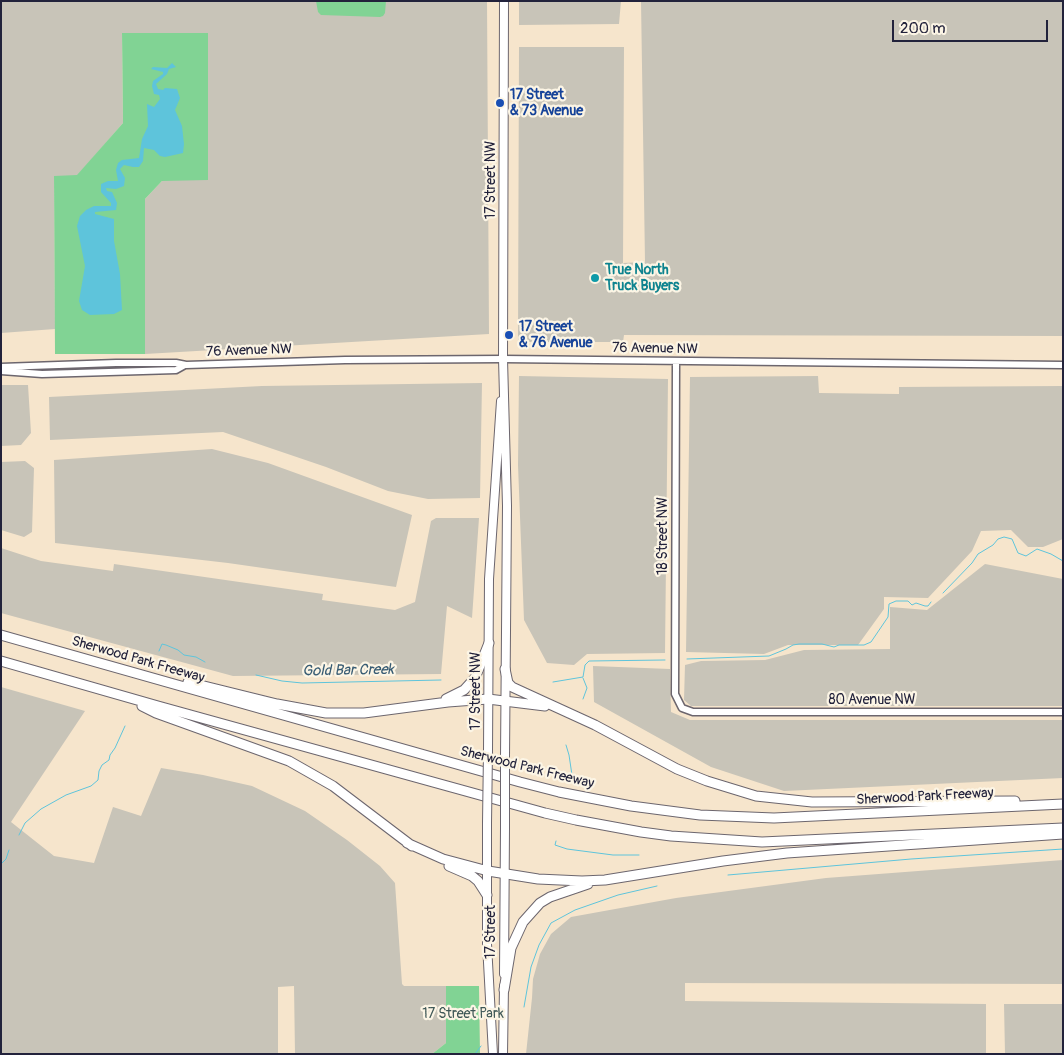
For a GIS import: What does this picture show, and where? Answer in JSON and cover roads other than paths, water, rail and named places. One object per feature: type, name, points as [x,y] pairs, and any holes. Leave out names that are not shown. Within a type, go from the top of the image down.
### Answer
[{"type":"highway","name":"Sherwood Park Freeway","points":[[1,635],[520,782],[640,808],[700,815],[774,818],[1060,804]]},
{"type":"highway","points":[[417,706],[452,696],[470,685],[480,670],[489,643]]},
{"type":"highway","points":[[1,660],[158,706],[536,810],[576,820],[641,832],[680,837],[762,842],[1063,828]]},
{"type":"highway","points":[[505,669],[508,683],[512,688],[595,725],[677,769],[707,781],[756,796],[812,802],[1028,801],[1060,804]]},
{"type":"highway","points":[[126,671],[160,675],[277,704],[326,713],[364,713],[488,698],[529,703],[562,710]]},
{"type":"highway","points":[[112,692],[156,713],[289,761],[333,786],[422,854],[472,876],[478,881],[487,895]]},
{"type":"highway","points":[[407,842],[442,859],[488,871],[552,880],[582,882],[723,861],[787,854],[1063,834]]},
{"type":"highway","points":[[504,990],[514,939],[531,912],[550,897],[605,880]]},
{"type":"main road","name":"17 Street NW","points":[[504,1],[504,359],[507,506],[504,874]]},
{"type":"main road","name":"17 Street NW","points":[[493,1054],[487,944],[489,579],[504,359]]},
{"type":"main road","name":"17 Street","points":[[504,874],[504,990]]},
{"type":"main road","points":[[503,1054],[504,990]]},
{"type":"street","name":"76 Avenue NW","points":[[1,367],[116,363],[176,363],[186,365],[345,360],[504,359],[1063,365]]},
{"type":"street","name":"18 Street NW","points":[[676,361],[675,694],[677,702],[682,708]]},
{"type":"street","name":"76 Avenue NW","points":[[1,371],[42,374],[176,370],[186,365]]},
{"type":"street","name":"80 Avenue NW","points":[[682,708],[693,712],[1063,712]]},
{"type":"water","points":[[172,63],[176,67],[169,69],[167,74],[156,84],[158,89],[177,89],[180,98],[175,110],[182,126],[183,153],[165,157],[160,156],[154,150],[144,148],[143,161],[139,167],[124,165],[120,169],[125,178],[124,186],[116,189],[106,188],[107,191],[112,192],[117,203],[116,210],[95,212],[95,214],[114,219],[114,241],[120,274],[122,310],[114,314],[90,315],[82,310],[79,301],[85,266],[77,226],[80,216],[94,206],[111,206],[111,203],[101,192],[101,184],[108,181],[118,181],[116,170],[118,163],[122,160],[139,158],[142,139],[148,126],[147,104],[154,107],[160,99],[159,95],[154,94],[152,86],[153,81],[163,72],[151,69],[153,67],[167,68]]},
{"type":"waterway","name":"Gold Bar Creek","points":[[943,593],[972,563],[978,554],[993,545],[998,539],[1004,537],[1012,539],[1018,553],[1026,556],[1037,549],[1063,561]]},
{"type":"waterway","name":"Gold Bar Creek","points":[[687,659],[769,656],[799,644],[822,644],[834,647],[839,645],[864,645],[871,642],[888,617],[889,604],[896,601],[908,601],[912,605],[916,603],[928,606],[931,602]]},
{"type":"waterway","name":"Gold Bar Creek","points":[[159,651],[162,644],[178,650],[184,655],[196,657],[205,662]]},
{"type":"waterway","name":"Gold Bar Creek","points":[[553,682],[583,677],[585,665],[589,661],[665,660]]},
{"type":"waterway","name":"Gold Bar Creek","points":[[256,675],[302,683],[441,680]]},
{"type":"waterway","points":[[583,678],[587,688],[583,699]]},
{"type":"waterway","name":"Gold Bar Creek","points":[[19,835],[25,823],[41,809],[66,795],[91,786],[98,780],[99,771],[102,765],[109,760],[125,726]]},
{"type":"waterway","points":[[566,745],[572,775]]},
{"type":"waterway","points":[[556,841],[555,845],[567,849],[613,855],[639,855]]},
{"type":"waterway","points":[[728,875],[911,859],[1063,849]]},
{"type":"waterway","name":"Gold Bar Creek","points":[[1,864],[6,859],[9,850]]},
{"type":"waterway","points":[[524,1007],[531,967],[539,945],[551,923],[575,910],[618,895],[657,886]]},
{"type":"waterway","points":[[475,1054],[481,1046]]},
{"type":"place","name":"17 Street & 73 Avenue","points":[[500,103]]},
{"type":"place","name":"True North Truck Buyers","points":[[595,278]]},
{"type":"place","name":"17 Street & 76 Avenue","points":[[509,335]]},
{"type":"park label","name":"17 Street Park","points":[[463,1014]]}]
